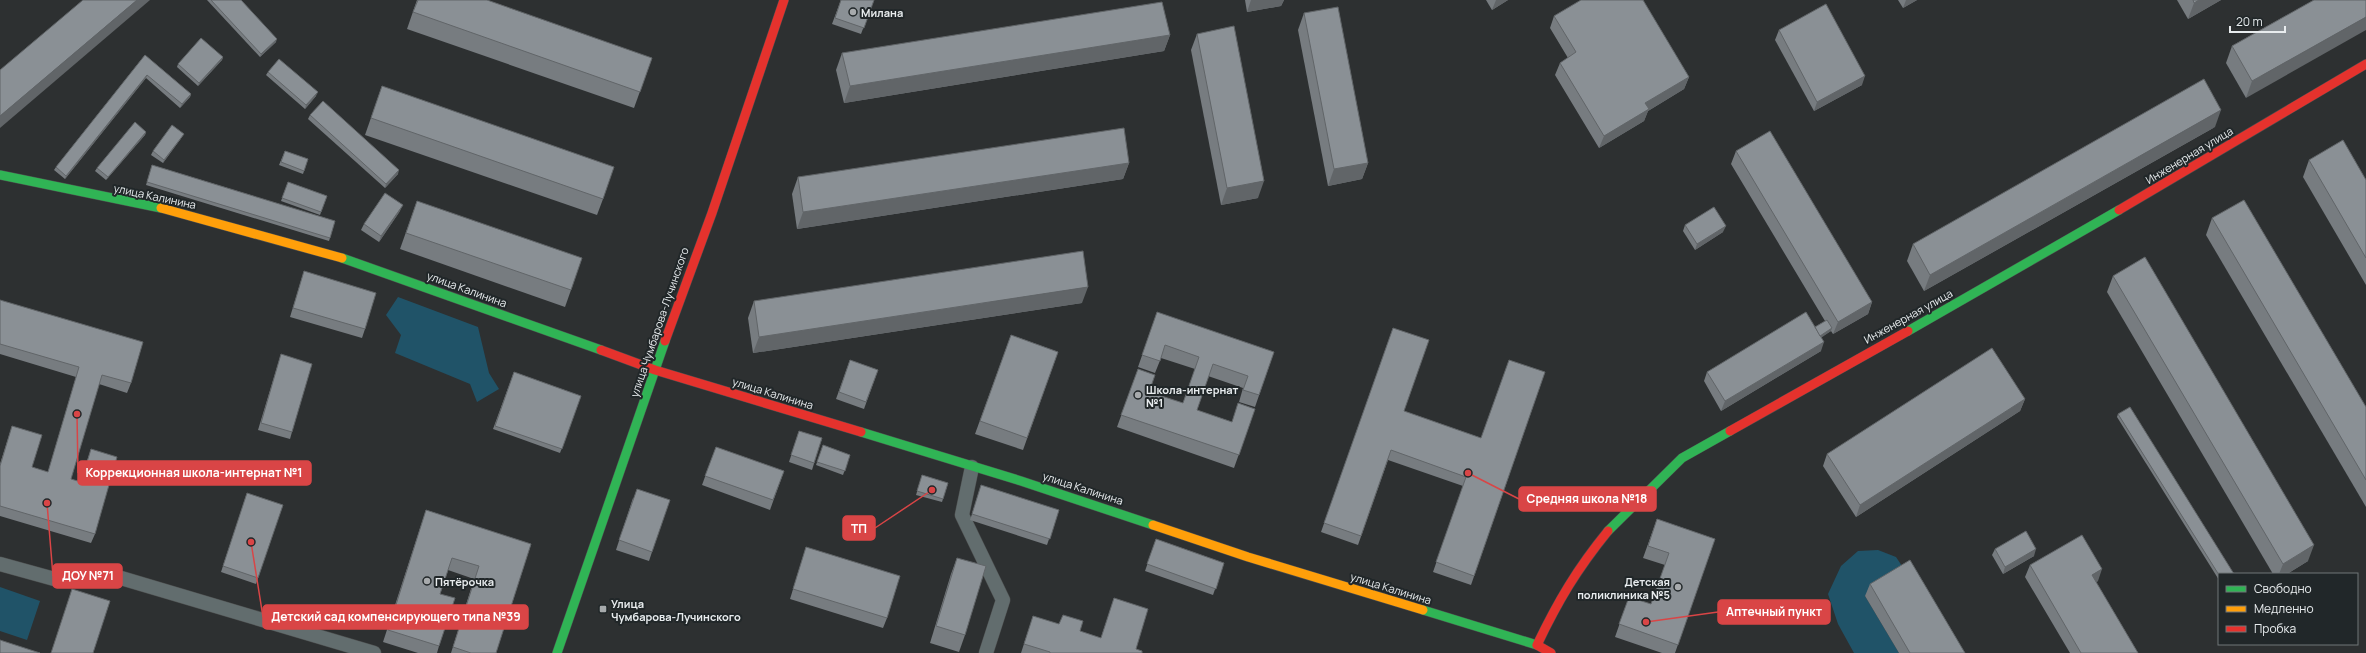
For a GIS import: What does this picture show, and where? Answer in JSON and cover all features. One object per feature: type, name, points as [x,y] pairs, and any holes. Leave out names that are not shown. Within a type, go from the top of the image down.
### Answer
[{"type":"street","name":"улица Чумбарова-Лучинского","points":[[557,653],[655,370],[712,213],[784,0]]},
{"type":"street","name":"Инженерная улица","points":[[1537,645],[1559,599],[1587,557],[1611,527],[1682,458],[2020,268],[2366,64]]},
{"type":"street","name":"улица Калинина","points":[[0,175],[170,210],[357,262],[655,370],[972,466],[1131,517],[1248,557],[1537,645]]},
{"type":"street","points":[[972,466],[962,515],[1003,600],[986,653]]},
{"type":"street","points":[[0,564],[58,580],[121,578],[374,653]]},
{"type":"street","points":[[1537,645],[1551,653]]},
{"type":"shaded area","points":[[398,297],[478,327],[489,373],[499,389],[477,402],[470,384],[395,353],[401,335],[386,315]]},
{"type":"shaded area","points":[[1878,550],[1896,557],[1906,572],[1865,596],[1899,653],[1854,653],[1838,624],[1828,594],[1841,566],[1858,551]]},
{"type":"shaded area","points":[[0,587],[40,601],[27,640],[0,631]]},
{"type":"building","points":[[83,0],[137,0],[0,116],[0,70]]},
{"type":"building","points":[[211,0],[241,0],[277,39],[261,54]]},
{"type":"building","points":[[418,0],[487,0],[652,58],[640,92],[413,12]]},
{"type":"building","name":"Милана","points":[[841,0],[874,0],[864,28],[835,18]]},
{"type":"building","points":[[1581,0],[1643,0],[1689,77],[1645,103],[1649,109],[1604,136],[1560,63],[1576,52],[1554,16]]},
{"type":"building","points":[[2314,0],[2366,0],[2366,17],[2252,81],[2232,46]]},
{"type":"building","points":[[1162,2],[1170,35],[850,86],[842,53]]},
{"type":"building","points":[[1826,4],[1865,76],[1817,102],[1779,30]]},
{"type":"building","points":[[1338,7],[1368,163],[1334,169],[1304,13]]},
{"type":"building","points":[[1234,26],[1264,181],[1227,188],[1197,34]]},
{"type":"building","points":[[201,38],[223,57],[199,83],[178,64]]},
{"type":"building","points":[[145,55],[191,94],[182,104],[147,75],[66,176],[56,167]]},
{"type":"building","points":[[279,59],[318,92],[306,105],[268,72]]},
{"type":"building","points":[[2204,79],[2221,110],[1930,275],[1913,244]]},
{"type":"building","points":[[382,86],[614,167],[603,199],[371,118]]},
{"type":"building","points":[[323,101],[399,170],[386,184],[310,115]]},
{"type":"building","points":[[135,122],[146,132],[108,177],[97,168]]},
{"type":"building","points":[[172,125],[184,134],[164,160],[153,151]]},
{"type":"building","points":[[1124,128],[1129,163],[803,212],[798,177]]},
{"type":"building","points":[[1770,131],[1872,302],[1838,322],[1736,151]]},
{"type":"building","points":[[2343,140],[2366,180],[2366,258],[2309,160]]},
{"type":"building","points":[[285,151],[308,159],[304,171],[281,162]]},
{"type":"building","points":[[152,165],[335,221],[330,238],[147,182]]},
{"type":"building","points":[[288,182],[327,196],[321,212],[282,198]]},
{"type":"building","points":[[385,193],[403,205],[381,236],[364,224]]},
{"type":"building","points":[[2244,200],[2366,407],[2366,480],[2212,218]]},
{"type":"building","points":[[417,201],[582,258],[571,290],[406,233]]},
{"type":"building","points":[[1714,207],[1726,226],[1697,244],[1685,225]]},
{"type":"building","points":[[1083,251],[1088,287],[759,337],[754,301]]},
{"type":"building","points":[[2145,257],[2314,545],[2283,564],[2113,276]]},
{"type":"building","points":[[304,271],[376,293],[365,329],[293,308]]},
{"type":"building","points":[[0,300],[143,342],[131,383],[102,375],[71,479],[81,482],[91,449],[117,457],[95,534],[0,506],[0,466],[12,426],[42,435],[32,467],[48,472],[79,367],[0,344]]},
{"type":"building","name":"Школа-интернат №1","points":[[1157,312],[1274,352],[1259,395],[1243,390],[1248,376],[1213,364],[1197,410],[1232,422],[1238,403],[1255,409],[1239,455],[1121,415],[1138,369],[1155,375],[1149,392],[1183,403],[1199,357],[1165,345],[1160,361],[1142,355]]},
{"type":"building","points":[[1806,312],[1824,342],[1725,401],[1707,372]]},
{"type":"building","points":[[1827,320],[1832,328],[1820,336],[1815,327]]},
{"type":"building","points":[[1393,328],[1429,340],[1404,411],[1481,438],[1509,360],[1545,372],[1474,576],[1436,562],[1466,477],[1391,450],[1361,536],[1324,523]]},
{"type":"building","points":[[1011,335],[1058,352],[1027,438],[980,421]]},
{"type":"building","points":[[1992,348],[2025,399],[1860,505],[1827,454]]},
{"type":"building","points":[[281,354],[312,364],[292,432],[261,423]]},
{"type":"building","points":[[850,360],[878,370],[866,402],[839,392]]},
{"type":"building","points":[[514,372],[581,396],[562,449],[495,426]]},
{"type":"building","points":[[2130,407],[2233,573],[2218,573],[2118,414]]},
{"type":"building","points":[[799,431],[822,438],[814,463],[791,455]]},
{"type":"building","points":[[823,445],[850,455],[845,471],[817,462]]},
{"type":"building","points":[[716,447],[784,471],[773,500],[705,476]]},
{"type":"building","points":[[922,475],[948,483],[943,499],[917,491]]},
{"type":"building","points":[[981,485],[1059,510],[1050,539],[972,514]]},
{"type":"building","points":[[637,489],[670,500],[652,552],[619,540]]},
{"type":"building","points":[[247,493],[283,505],[258,578],[223,566]]},
{"type":"building","points":[[426,510],[531,544],[496,653],[471,653],[453,647],[479,566],[452,558],[440,594],[455,598],[439,646],[388,630]]},
{"type":"building","name":"Детская поликлиника №5","points":[[1657,519],[1715,539],[1678,645],[1619,624],[1629,597],[1651,604],[1669,553],[1648,546]]},
{"type":"building","points":[[2026,531],[2036,549],[2005,567],[1995,549]]},
{"type":"building","points":[[2082,535],[2102,569],[2092,575],[2138,653],[2081,653],[2030,565]]},
{"type":"building","points":[[1156,539],[1224,563],[1216,589],[1147,564]]},
{"type":"building","points":[[806,547],[900,576],[887,618],[793,589]]},
{"type":"building","points":[[957,558],[986,566],[965,635],[936,626]]},
{"type":"building","points":[[1910,560],[1965,653],[1910,653],[1870,584]]},
{"type":"building","points":[[72,589],[110,601],[93,653],[51,653]]},
{"type":"building","points":[[1114,598],[1148,609],[1136,649],[1142,651],[1142,653],[1050,653],[1024,644],[1033,616],[1059,624],[1063,615],[1083,621],[1080,631],[1101,638]]},
{"type":"building","points":[[0,640],[40,653],[0,653]]},
{"type":"traffic: fast","points":[[0,175],[161,208]]},
{"type":"traffic: fast","points":[[1908,331],[2119,210]]},
{"type":"traffic: fast","points":[[342,258],[601,350]]},
{"type":"traffic: fast","points":[[557,653],[665,341]]},
{"type":"traffic: fast","points":[[1608,531],[1682,458],[1730,431]]},
{"type":"traffic: fast","points":[[861,432],[1021,481],[1153,525]]},
{"type":"traffic: fast","points":[[1423,610],[1537,645]]},
{"type":"traffic: slow","points":[[161,208],[342,258]]},
{"type":"traffic: slow","points":[[1153,525],[1248,557],[1423,610]]},
{"type":"traffic: jam","points":[[665,341],[712,213],[784,0]]},
{"type":"traffic: jam","points":[[2119,210],[2366,64]]},
{"type":"traffic: jam","points":[[1730,431],[1908,331]]},
{"type":"traffic: jam","points":[[601,350],[655,370],[861,432]]},
{"type":"traffic: jam","points":[[1551,653],[1537,645],[1569,586],[1608,531]]},
{"type":"place","name":"Милана","points":[[853,12]]},
{"type":"place","name":"Школа-интернат №1","points":[[1138,395]]},
{"type":"place","name":"Коррекционная школа-интернат №1","points":[[77,414]]},
{"type":"place","name":"Средняя школа №18","points":[[1468,473]]},
{"type":"place","name":"ТП","points":[[932,490]]},
{"type":"place","name":"ДОУ №71","points":[[47,503]]},
{"type":"place","name":"Детский сад компенсирующего типа №39","points":[[251,542]]},
{"type":"place","name":"Пятёрочка","points":[[427,581]]},
{"type":"place","name":"Детская поликлиника №5","points":[[1678,587]]},
{"type":"place","name":"Улица Чумбарова-Лучинского","points":[[603,609]]},
{"type":"place","name":"Аптечный пункт","points":[[1646,622]]}]
